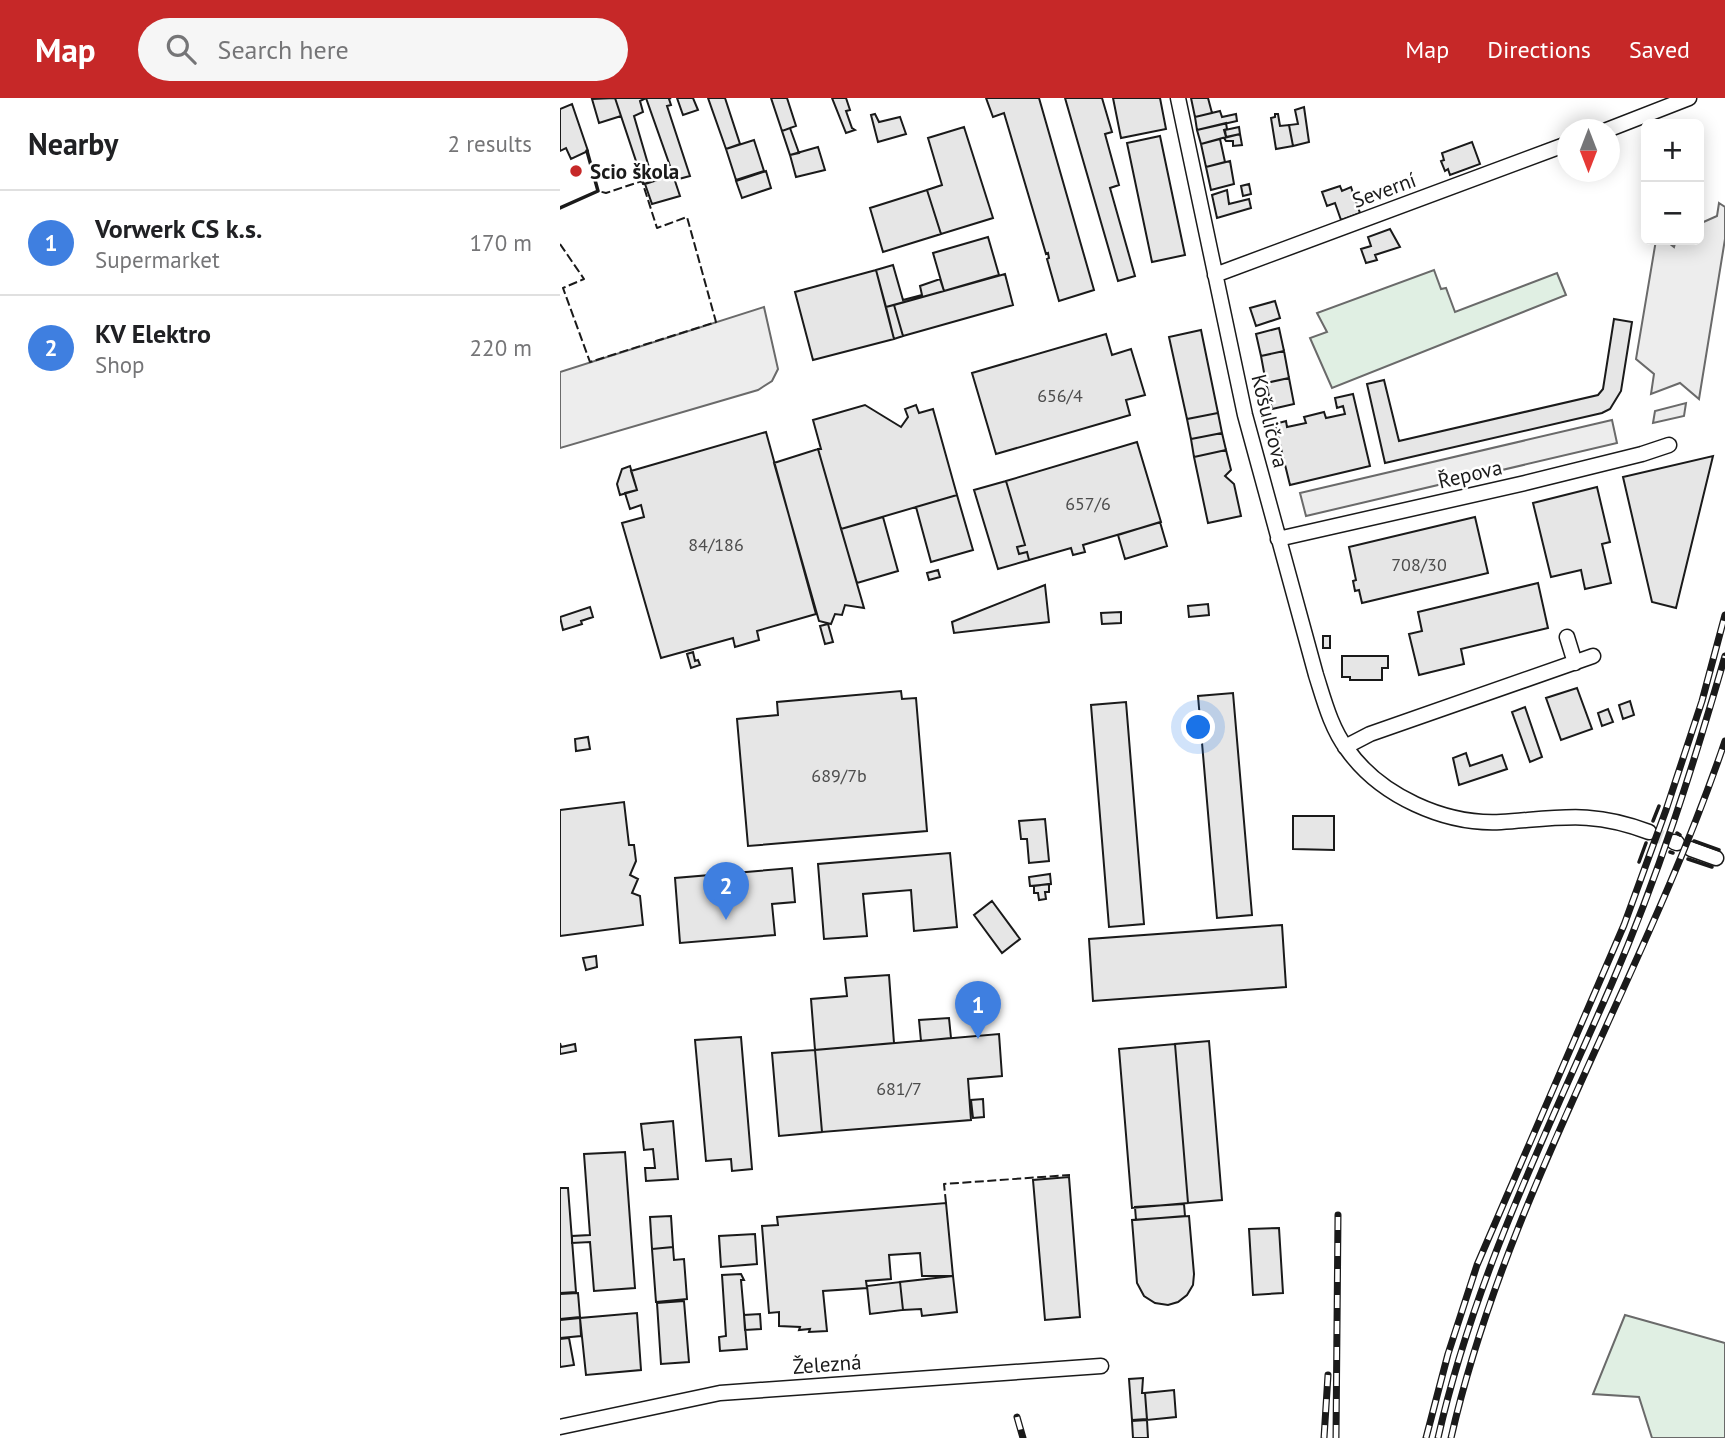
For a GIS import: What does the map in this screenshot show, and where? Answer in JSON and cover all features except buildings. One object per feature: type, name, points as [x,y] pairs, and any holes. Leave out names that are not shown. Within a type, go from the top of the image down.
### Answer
[{"type":"street","name":"Košuličova","points":[[1178,98],[1245,415],[1315,676],[1325,706],[1345,747],[1359,766],[1380,783],[1409,800],[1454,818],[1475,822],[1501,822],[1594,817],[1625,823],[1649,832]]},
{"type":"street","points":[[1620,125],[1689,98]]},
{"type":"street","name":"Severní","points":[[1216,275],[1557,148]]},
{"type":"street","name":"Řepova","points":[[1278,540],[1538,480],[1669,445]]},
{"type":"street","points":[[1567,637],[1575,663]]},
{"type":"street","points":[[1345,747],[1370,734],[1593,656]]},
{"type":"street","points":[[1691,849],[1716,858]]},
{"type":"street","name":"Železná","points":[[560,1427],[720,1393],[1101,1366]]},
{"type":"green space","points":[[1434,270],[1441,289],[1446,288],[1455,312],[1557,273],[1566,295],[1332,388],[1310,338],[1327,332],[1317,313]]},
{"type":"green space","points":[[1625,1315],[1725,1343],[1725,1438],[1652,1438],[1639,1397],[1593,1394]]},
{"type":"shaded area","points":[[1719,203],[1725,207],[1725,239],[1699,399],[1680,383],[1651,394],[1654,374],[1636,359],[1655,245],[1704,245],[1704,222],[1717,216]]},
{"type":"shaded area","points":[[764,307],[778,369],[772,381],[758,390],[560,448],[560,372]]},
{"type":"shaded area","points":[[1686,403],[1684,416],[1653,423],[1655,411]]},
{"type":"shaded area","points":[[1612,420],[1617,443],[1306,516],[1300,493]]},
{"type":"tunnel","points":[[1649,832],[1674,842]]},
{"type":"railway","points":[[1426,1438],[1448,1354],[1477,1265],[1624,925],[1702,701],[1725,615]]},
{"type":"railway","points":[[1438,1438],[1471,1320],[1514,1206],[1645,903],[1725,656]]},
{"type":"railway","points":[[1451,1438],[1476,1347],[1506,1259],[1541,1172],[1693,829],[1725,741]]},
{"type":"railway","points":[[1336,1438],[1338,1215]]},
{"type":"railway","points":[[1324,1438],[1328,1375]]},
{"type":"railway","points":[[1017,1417],[1023,1438]]},
{"type":"fence","points":[[560,244],[584,279],[563,288],[590,362],[716,322],[687,217],[657,228],[642,181],[606,193],[598,191]]},
{"type":"fence","points":[[946,1203],[944,1184],[1070,1175]]},
{"type":"wall","points":[[560,208],[598,191],[587,151]]},
{"type":"wall","points":[[1653,821],[1659,806]]},
{"type":"wall","points":[[1694,841],[1719,850]]},
{"type":"wall","points":[[1639,862],[1646,843]]},
{"type":"wall","points":[[1688,859],[1712,867]]},
{"type":"place","name":"Scio škola","points":[[576,171]]},
{"type":"place","name":"KV Elektro","points":[[726,920]]},
{"type":"place","name":"Vorwerk CS k.s.","points":[[978,1039]]}]
